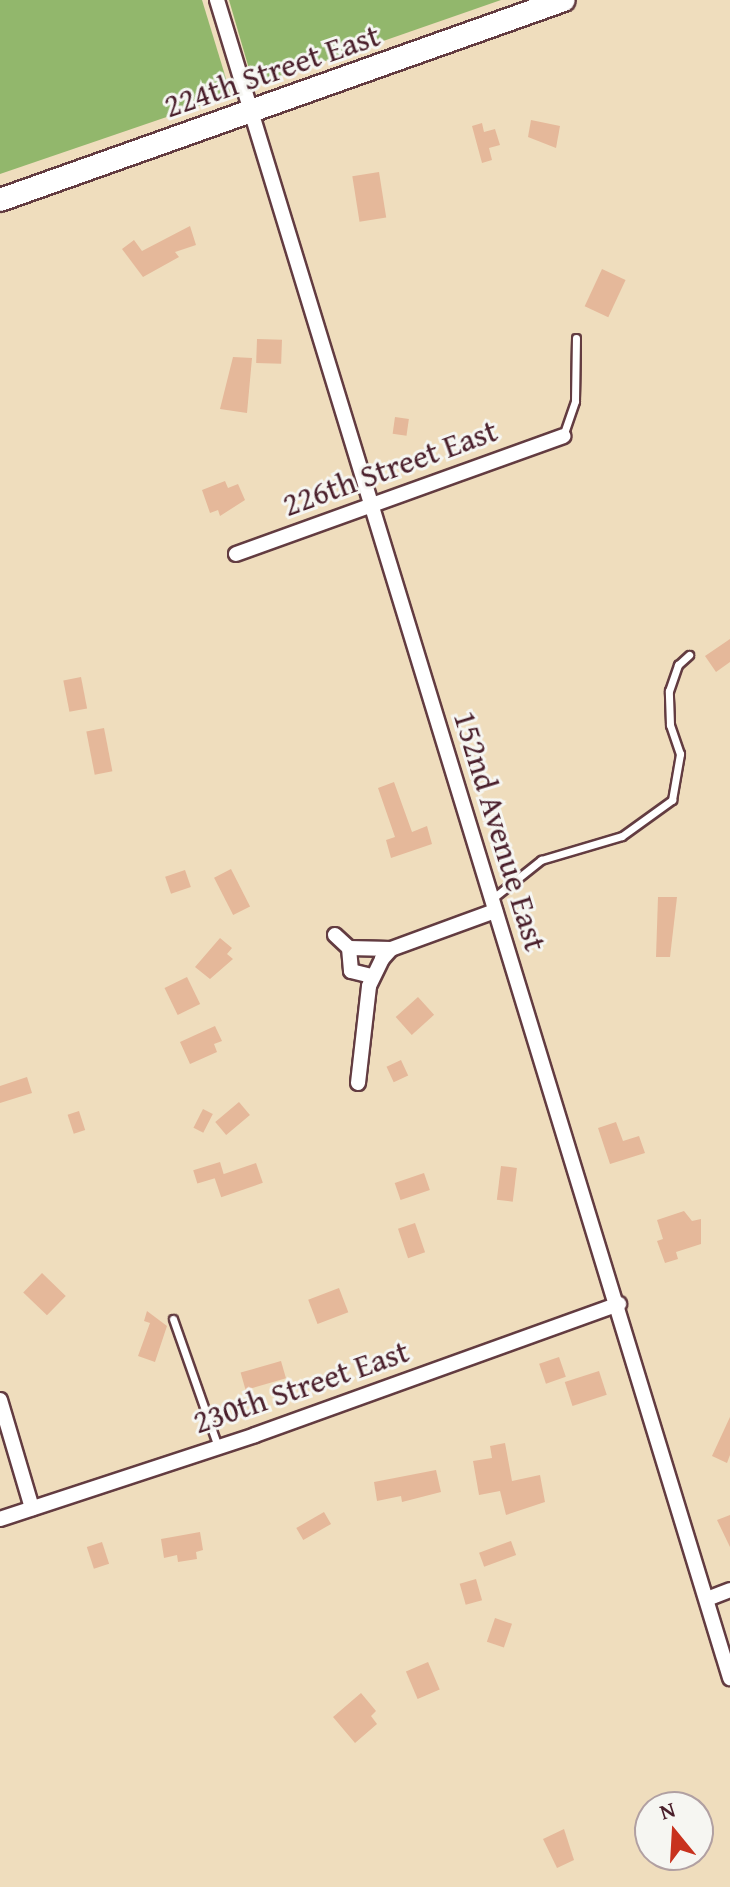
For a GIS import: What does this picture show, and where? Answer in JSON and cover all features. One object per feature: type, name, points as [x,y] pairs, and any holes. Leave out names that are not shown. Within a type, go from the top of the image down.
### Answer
[{"type":"street","name":"152nd Avenue East","points":[[217,0],[248,111],[619,1304],[730,1678]]},
{"type":"street","name":"224th Street East","points":[[0,200],[564,0]]},
{"type":"street","name":"226th Street East","points":[[236,554],[563,436]]},
{"type":"street","points":[[335,935],[349,948],[391,949],[494,905]]},
{"type":"street","points":[[349,948],[351,971],[371,976]]},
{"type":"street","points":[[358,1083],[371,976],[391,949]]},
{"type":"street","name":"230th Street East","points":[[0,1519],[218,1447],[619,1304]]},
{"type":"street","points":[[0,1400],[32,1508]]},
{"type":"street","points":[[707,1599],[730,1590]]},
{"type":"lane","points":[[563,436],[575,401],[576,338]]},
{"type":"lane","points":[[494,905],[541,860],[622,836],[672,800],[680,754],[670,725],[669,691],[678,665],[689,655]]},
{"type":"lane","points":[[173,1319],[218,1447]]},
{"type":"green space","points":[[0,0],[202,0],[231,95],[0,174]]},
{"type":"green space","points":[[229,0],[501,0],[254,86]]},
{"type":"building","points":[[531,120],[560,126],[556,148],[528,137]]},
{"type":"building","points":[[482,123],[484,132],[495,129],[500,145],[489,148],[492,160],[482,163],[472,126]]},
{"type":"building","points":[[379,172],[386,217],[360,222],[352,176]]},
{"type":"building","points":[[190,226],[196,245],[175,252],[179,257],[143,277],[122,249],[134,240],[142,251]]},
{"type":"building","points":[[602,269],[626,280],[608,317],[585,306]]},
{"type":"building","points":[[257,339],[282,340],[281,364],[256,363]]},
{"type":"building","points":[[233,357],[252,358],[247,413],[220,409]]},
{"type":"building","points":[[395,417],[409,419],[406,436],[393,434]]},
{"type":"building","points":[[225,481],[228,488],[238,484],[245,500],[220,516],[218,510],[210,513],[202,490]]},
{"type":"building","points":[[730,639],[730,662],[716,672],[705,656]]},
{"type":"building","points":[[81,677],[87,708],[69,712],[63,680]]},
{"type":"building","points":[[104,728],[112,771],[95,775],[86,731]]},
{"type":"building","points":[[394,782],[412,832],[427,826],[432,844],[391,858],[386,840],[395,837],[378,788]]},
{"type":"building","points":[[231,869],[250,906],[233,915],[214,878]]},
{"type":"building","points":[[185,870],[191,887],[171,894],[165,877]]},
{"type":"building","points":[[658,897],[677,897],[670,957],[656,957]]},
{"type":"building","points":[[220,938],[232,948],[227,954],[233,959],[210,979],[195,967]]},
{"type":"building","points":[[187,977],[200,1004],[178,1015],[165,988]]},
{"type":"building","points":[[418,997],[434,1015],[412,1035],[396,1017]]},
{"type":"building","points":[[215,1026],[222,1041],[214,1044],[217,1052],[190,1064],[180,1042]]},
{"type":"building","points":[[401,1060],[408,1075],[394,1082],[386,1067]]},
{"type":"building","points":[[27,1077],[32,1093],[0,1103],[0,1086]]},
{"type":"building","points":[[239,1102],[250,1115],[226,1135],[215,1122]]},
{"type":"building","points":[[203,1109],[213,1114],[203,1133],[193,1128]]},
{"type":"building","points":[[79,1111],[85,1130],[74,1134],[68,1115]]},
{"type":"building","points":[[616,1122],[623,1141],[639,1136],[645,1153],[610,1164],[598,1128]]},
{"type":"building","points":[[220,1162],[224,1175],[197,1184],[193,1170]]},
{"type":"building","points":[[256,1163],[263,1183],[221,1197],[214,1177]]},
{"type":"building","points":[[501,1166],[517,1168],[513,1202],[497,1200]]},
{"type":"building","points":[[424,1173],[430,1190],[401,1200],[395,1183]]},
{"type":"building","points":[[684,1211],[692,1221],[701,1219],[701,1244],[676,1252],[678,1259],[665,1263],[657,1241],[663,1239],[657,1220]]},
{"type":"building","points":[[415,1223],[425,1252],[408,1258],[398,1229]]},
{"type":"building","points":[[42,1273],[66,1296],[47,1315],[23,1292]]},
{"type":"building","points":[[339,1288],[348,1312],[318,1324],[308,1300]]},
{"type":"building","points":[[147,1311],[167,1326],[155,1362],[138,1356],[150,1323],[144,1321]]},
{"type":"building","points":[[559,1357],[566,1377],[546,1384],[539,1364]]},
{"type":"building","points":[[281,1361],[286,1378],[246,1390],[241,1373]]},
{"type":"building","points":[[599,1371],[607,1395],[572,1406],[565,1382]]},
{"type":"building","points":[[730,1417],[730,1455],[727,1463],[712,1456]]},
{"type":"building","points":[[505,1443],[512,1481],[540,1475],[545,1502],[506,1515],[500,1491],[479,1495],[473,1461],[492,1458],[490,1446]]},
{"type":"building","points":[[436,1470],[441,1492],[402,1502],[401,1496],[377,1501],[374,1482]]},
{"type":"building","points":[[324,1512],[331,1524],[303,1540],[296,1528]]},
{"type":"building","points":[[730,1515],[730,1547],[717,1520]]},
{"type":"building","points":[[200,1532],[203,1550],[196,1552],[197,1559],[178,1562],[177,1555],[164,1558],[161,1539]]},
{"type":"building","points":[[511,1541],[516,1555],[484,1567],[479,1553]]},
{"type":"building","points":[[102,1542],[109,1564],[94,1569],[87,1547]]},
{"type":"building","points":[[476,1579],[482,1600],[466,1605],[460,1584]]},
{"type":"building","points":[[495,1618],[512,1624],[504,1647],[487,1642]]},
{"type":"building","points":[[428,1662],[440,1690],[418,1699],[406,1671]]},
{"type":"building","points":[[361,1693],[376,1711],[371,1716],[377,1724],[355,1743],[333,1717]]},
{"type":"building","points":[[564,1829],[574,1860],[557,1868],[543,1839]]}]
